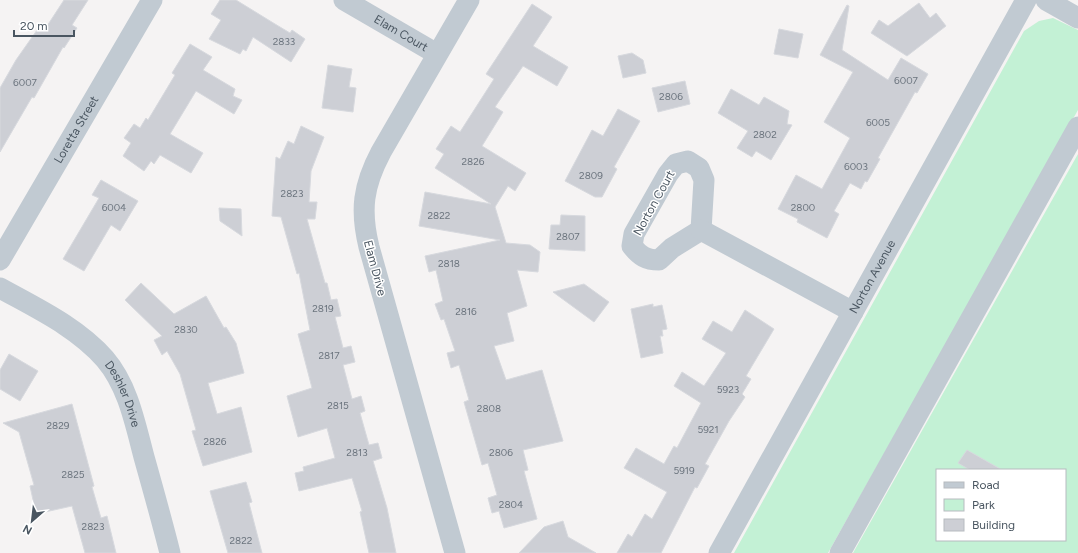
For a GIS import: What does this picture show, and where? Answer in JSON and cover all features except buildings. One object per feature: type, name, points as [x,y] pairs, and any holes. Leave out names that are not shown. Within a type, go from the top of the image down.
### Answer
[{"type":"street","name":"Loretta Street","points":[[0,260],[152,0]]},
{"type":"street","name":"Elam Court","points":[[344,0],[437,54]]},
{"type":"street","name":"Elam Drive","points":[[454,553],[364,228],[364,209],[365,190],[370,173],[469,0]]},
{"type":"street","name":"Norton Avenue","points":[[719,553],[1026,0]]},
{"type":"street","points":[[1046,0],[1078,18]]},
{"type":"street","points":[[840,553],[1078,127]]},
{"type":"street","name":"Norton Court","points":[[688,161],[699,168],[704,180],[701,230],[672,248],[659,260],[650,260],[639,255],[632,246],[634,234],[668,174],[676,164],[688,161]]},
{"type":"street","points":[[701,230],[853,312]]},
{"type":"street","name":"Deshler Drive","points":[[0,288],[54,318],[77,334],[104,359],[116,373],[130,405],[170,553]]},
{"type":"green space","points":[[1053,18],[1078,30],[1078,110],[828,553],[734,553],[1024,31],[1039,21]]},
{"type":"green space","points":[[1078,154],[1078,553],[853,553]]}]
